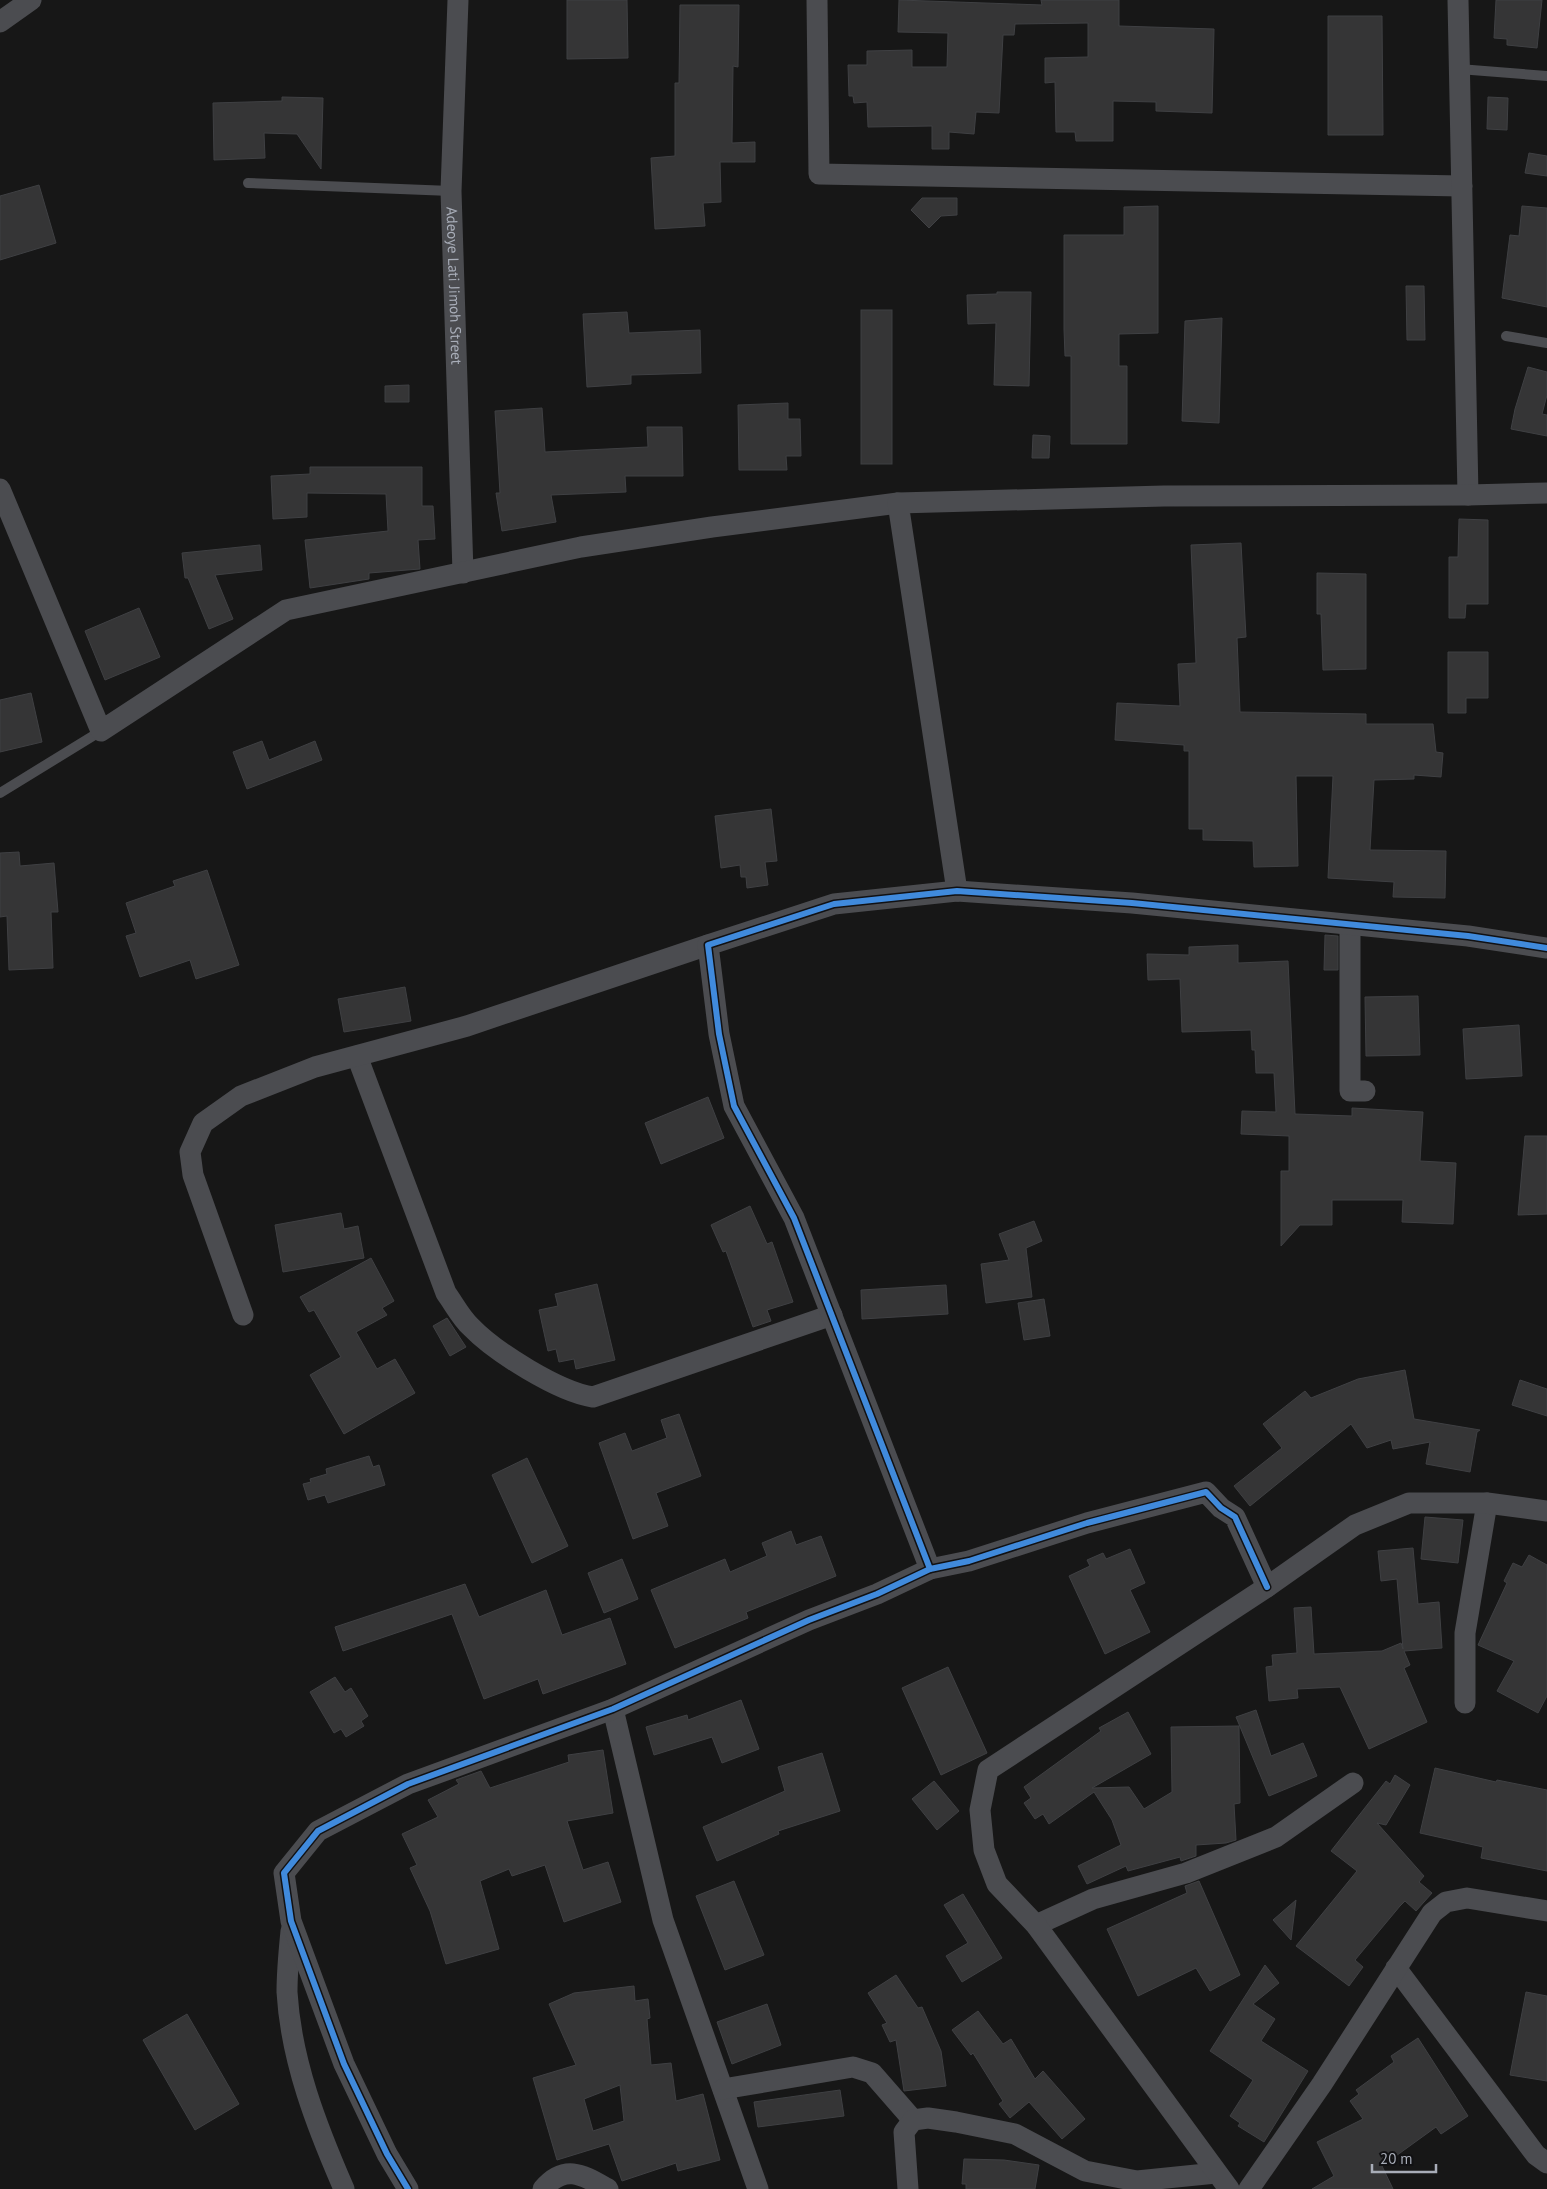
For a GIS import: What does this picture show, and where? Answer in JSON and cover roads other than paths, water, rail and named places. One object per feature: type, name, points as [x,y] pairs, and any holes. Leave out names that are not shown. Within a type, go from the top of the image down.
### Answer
[{"type":"street","points":[[0,22],[31,0]]},
{"type":"street","name":"Adeoye Lati Jimoh Street","points":[[458,0],[451,191],[463,573]]},
{"type":"street","points":[[817,0],[818,174],[1462,186]]},
{"type":"street","points":[[1458,0],[1468,495]]},
{"type":"street","points":[[0,489],[101,731],[286,610],[581,547],[712,527],[898,503],[1164,496],[1468,495],[1547,492]]},
{"type":"street","points":[[898,503],[957,891]]},
{"type":"street","points":[[243,1315],[193,1175],[190,1152],[204,1123],[241,1096],[315,1067],[467,1026],[834,904],[957,891],[1132,903],[1350,926],[1468,936],[1547,948]]},
{"type":"street","points":[[1350,926],[1350,1091],[1365,1091]]},
{"type":"street","points":[[708,945],[719,1034],[734,1106],[794,1218],[930,1569]]},
{"type":"street","points":[[358,1056],[446,1293],[470,1327],[504,1355],[530,1370],[580,1396],[593,1397],[832,1315]]},
{"type":"street","points":[[344,2189],[326,2148],[309,2098],[292,2035],[287,1991],[291,1921],[284,1873],[318,1831],[408,1784],[613,1709],[808,1620],[878,1594],[930,1569],[969,1561],[1087,1523],[1206,1492],[1221,1508],[1235,1517],[1267,1587]]},
{"type":"street","points":[[1223,2181],[1036,1925],[998,1884],[984,1850],[980,1810],[988,1770],[1267,1587],[1355,1525],[1409,1503],[1486,1503],[1547,1511]]},
{"type":"street","points":[[1466,1703],[1465,1633],[1486,1503]]},
{"type":"street","points":[[613,1709],[662,1920],[758,2189]]},
{"type":"street","points":[[1036,1925],[1093,1899],[1186,1873],[1276,1837],[1353,1783]]},
{"type":"street","points":[[1249,2189],[1322,2084],[1432,1913],[1446,1902],[1468,1898],[1547,1911]]},
{"type":"street","points":[[291,1921],[344,2064],[387,2154],[408,2189]]},
{"type":"street","points":[[1396,1968],[1536,2155],[1547,2164]]},
{"type":"street","points":[[723,2089],[853,2067],[872,2073],[913,2120]]},
{"type":"street","points":[[908,2189],[904,2132],[913,2120],[928,2118],[1015,2134],[1085,2171],[1137,2181],[1223,2181]]},
{"type":"street","points":[[543,2189],[554,2177],[564,2173],[577,2174],[608,2189]]},
{"type":"lane","points":[[1459,68],[1547,76]]},
{"type":"lane","points":[[248,183],[451,191]]},
{"type":"lane","points":[[1506,336],[1547,343]]},
{"type":"lane","points":[[0,794],[101,731]]}]
